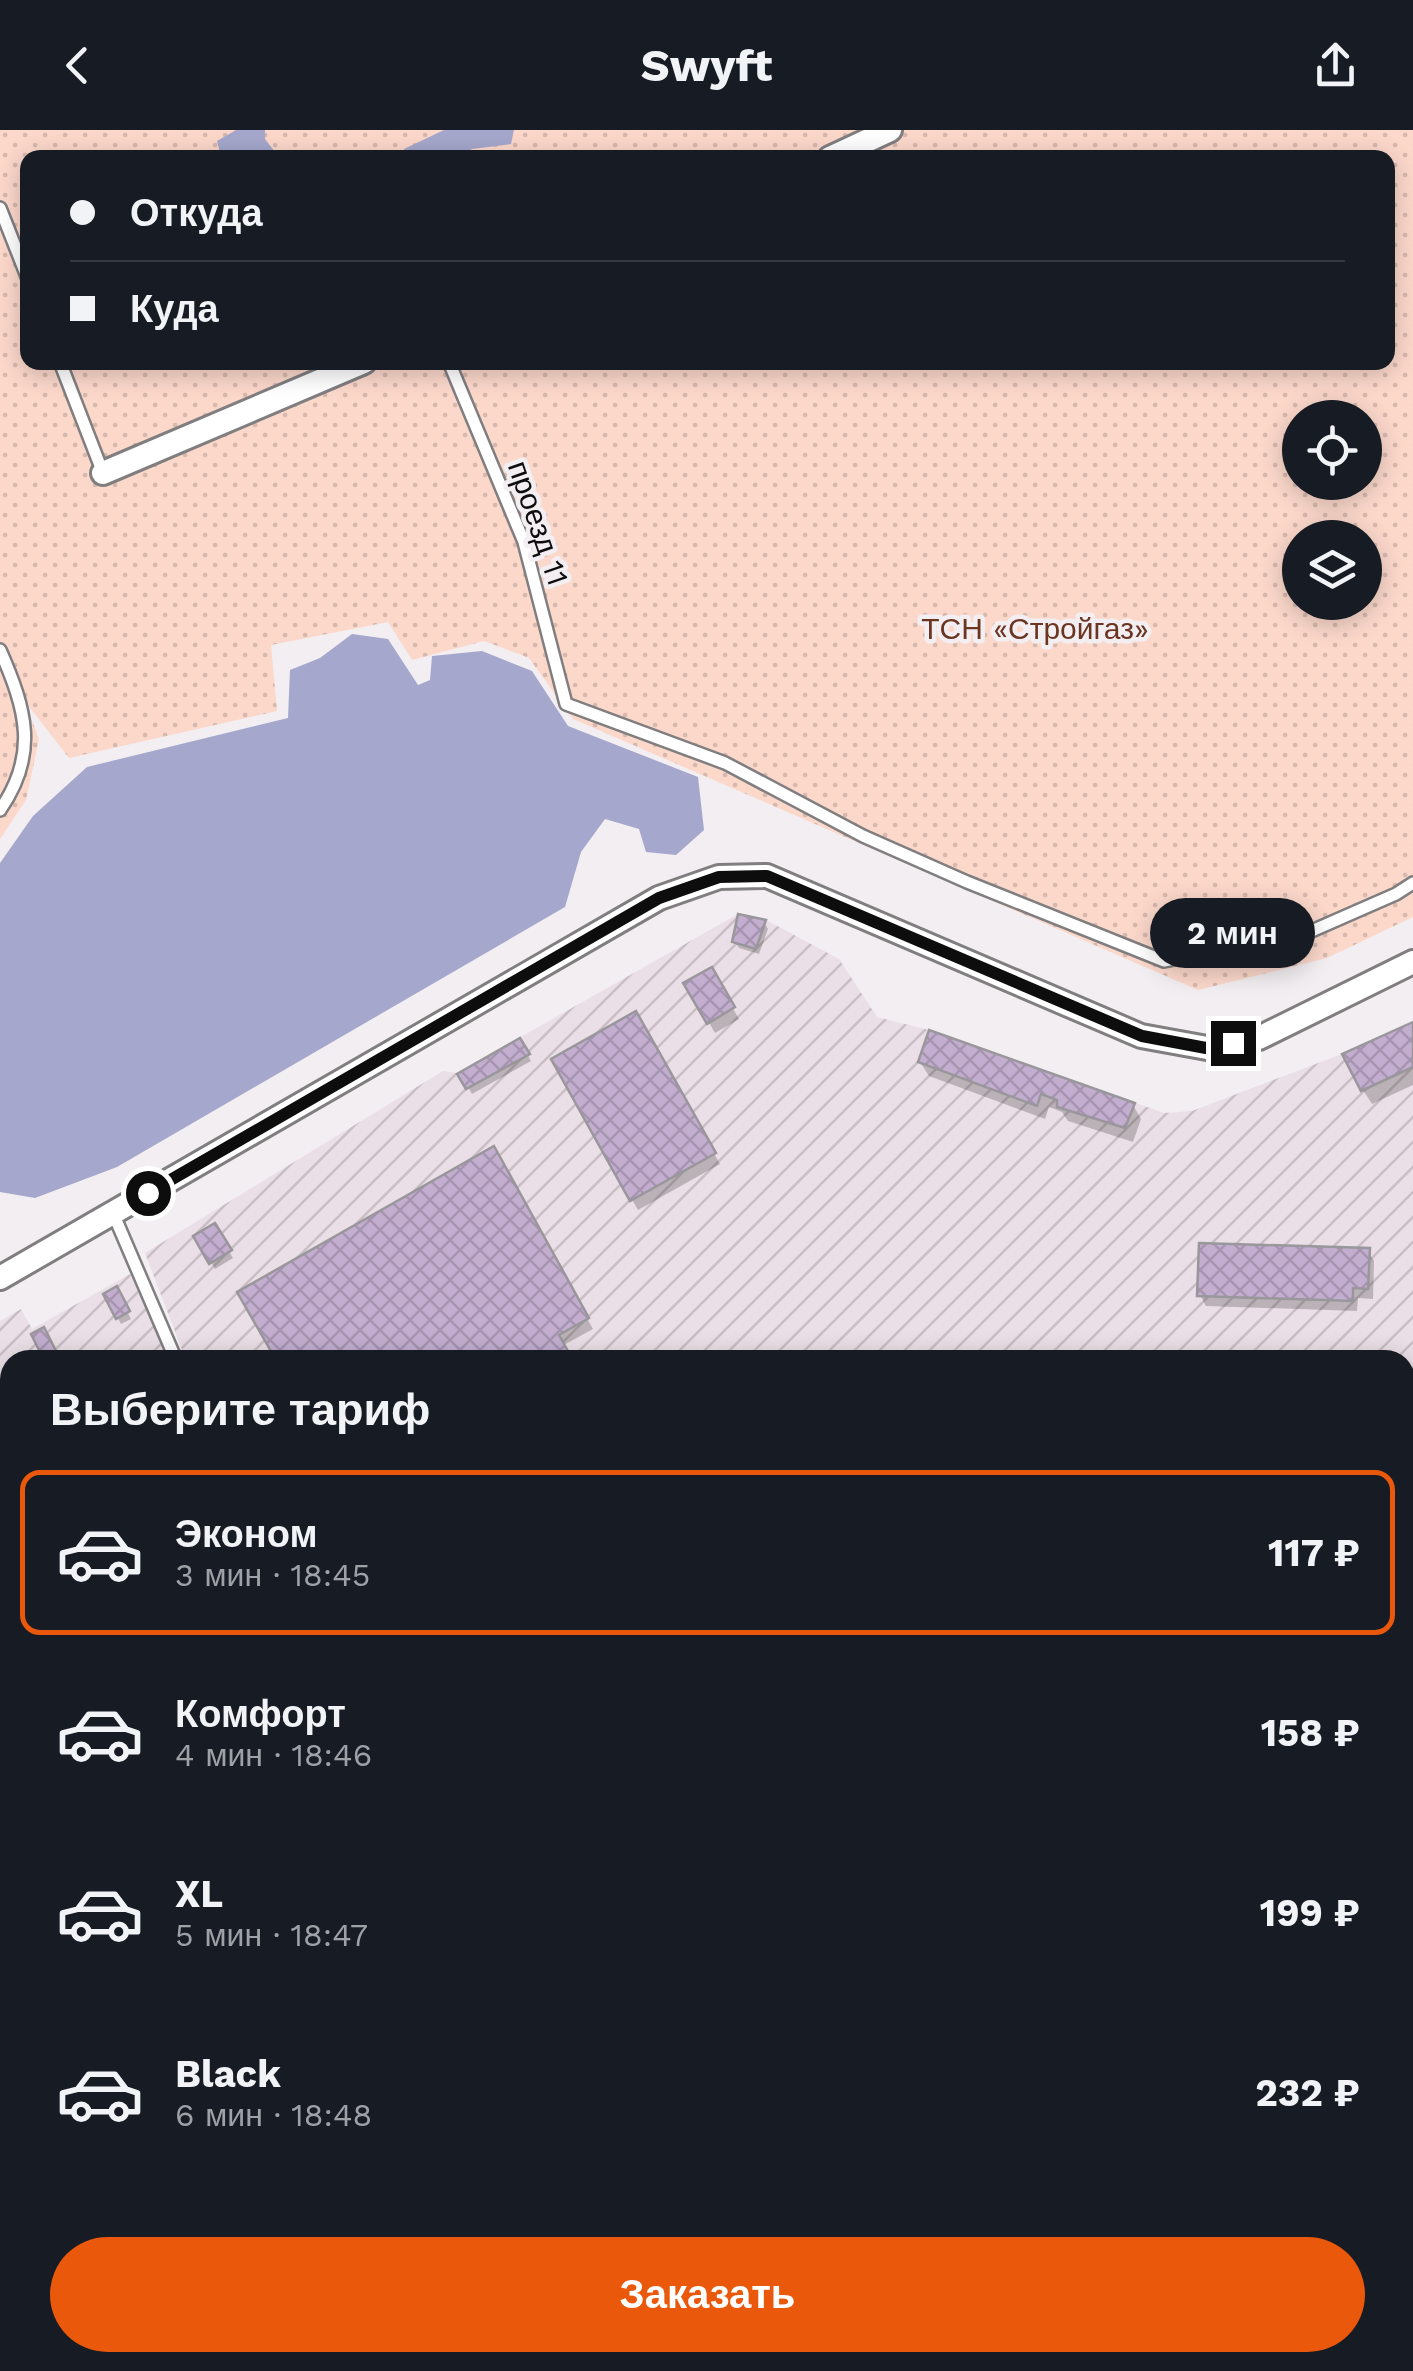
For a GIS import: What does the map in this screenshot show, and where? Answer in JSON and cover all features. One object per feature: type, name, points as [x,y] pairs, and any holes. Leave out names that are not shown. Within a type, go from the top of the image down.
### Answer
[{"type":"street","points":[[847,150],[890,130]]},
{"type":"street","points":[[103,472],[345,370]]},
{"type":"street","points":[[0,1278],[659,898],[719,877],[767,876],[1142,1036],[1206,1048],[1259,1038],[1413,962]]},
{"type":"lane","points":[[0,208],[20,259]]},
{"type":"lane","points":[[63,370],[103,472]]},
{"type":"lane","name":"проезд 11","points":[[451,370],[524,542],[566,704],[725,763],[862,836],[1164,961],[1307,933],[1413,883]]},
{"type":"lane","points":[[0,650],[20,696],[26,739],[17,786],[0,810]]},
{"type":"lane","points":[[113,1212],[172,1350]]},
{"type":"shaded area","points":[[738,914],[766,920],[839,959],[877,1017],[929,1030],[1164,1113],[1192,1111],[1342,1054],[1413,1022],[1413,1350],[182,1350],[145,1253],[443,1071],[457,1073]]},
{"type":"shaded area","points":[[130,1274],[164,1350],[0,1350],[0,1321],[21,1309],[32,1329]]},
{"type":"green space","name":"ТСН «Стройгаз»","points":[[0,130],[1413,130],[1413,917],[1327,958],[1198,990],[573,719],[529,658],[484,641],[412,660],[388,622],[271,645],[277,711],[69,758],[24,700],[39,739],[26,800],[0,839]]},
{"type":"water","points":[[236,130],[265,130],[265,139],[274,150],[219,150],[217,141]]},
{"type":"water","points":[[444,130],[514,130],[511,144],[470,150],[404,149]]},
{"type":"water","points":[[352,634],[388,639],[418,685],[430,680],[432,656],[482,651],[532,671],[568,726],[698,777],[704,830],[676,855],[646,852],[639,829],[605,819],[581,852],[565,907],[117,1167],[35,1198],[0,1192],[0,863],[33,816],[87,767],[288,718],[290,670],[320,658]]},
{"type":"building","points":[[738,914],[766,920],[756,949],[732,942]]},
{"type":"building","points":[[712,967],[735,1007],[707,1024],[683,983]]},
{"type":"building","points":[[636,1011],[716,1153],[630,1201],[551,1059]]},
{"type":"building","points":[[1413,1022],[1413,1067],[1361,1091],[1342,1054]]},
{"type":"building","points":[[929,1030],[1135,1103],[1125,1128],[1057,1107],[1057,1100],[1041,1094],[1037,1106],[918,1062]]},
{"type":"building","points":[[520,1038],[530,1054],[466,1089],[457,1074]]},
{"type":"building","points":[[494,1146],[589,1318],[559,1335],[567,1350],[270,1350],[237,1292]]},
{"type":"building","points":[[215,1223],[232,1250],[209,1264],[193,1236]]},
{"type":"building","points":[[1199,1243],[1370,1248],[1368,1289],[1353,1288],[1353,1301],[1197,1296]]},
{"type":"building","points":[[117,1286],[130,1311],[116,1319],[103,1294]]},
{"type":"building","points":[[44,1327],[56,1350],[39,1350],[31,1334]]},
{"type":"route","points":[[148,1193],[659,898],[719,877],[767,876],[1142,1036],[1206,1048],[1233,1043]]}]
